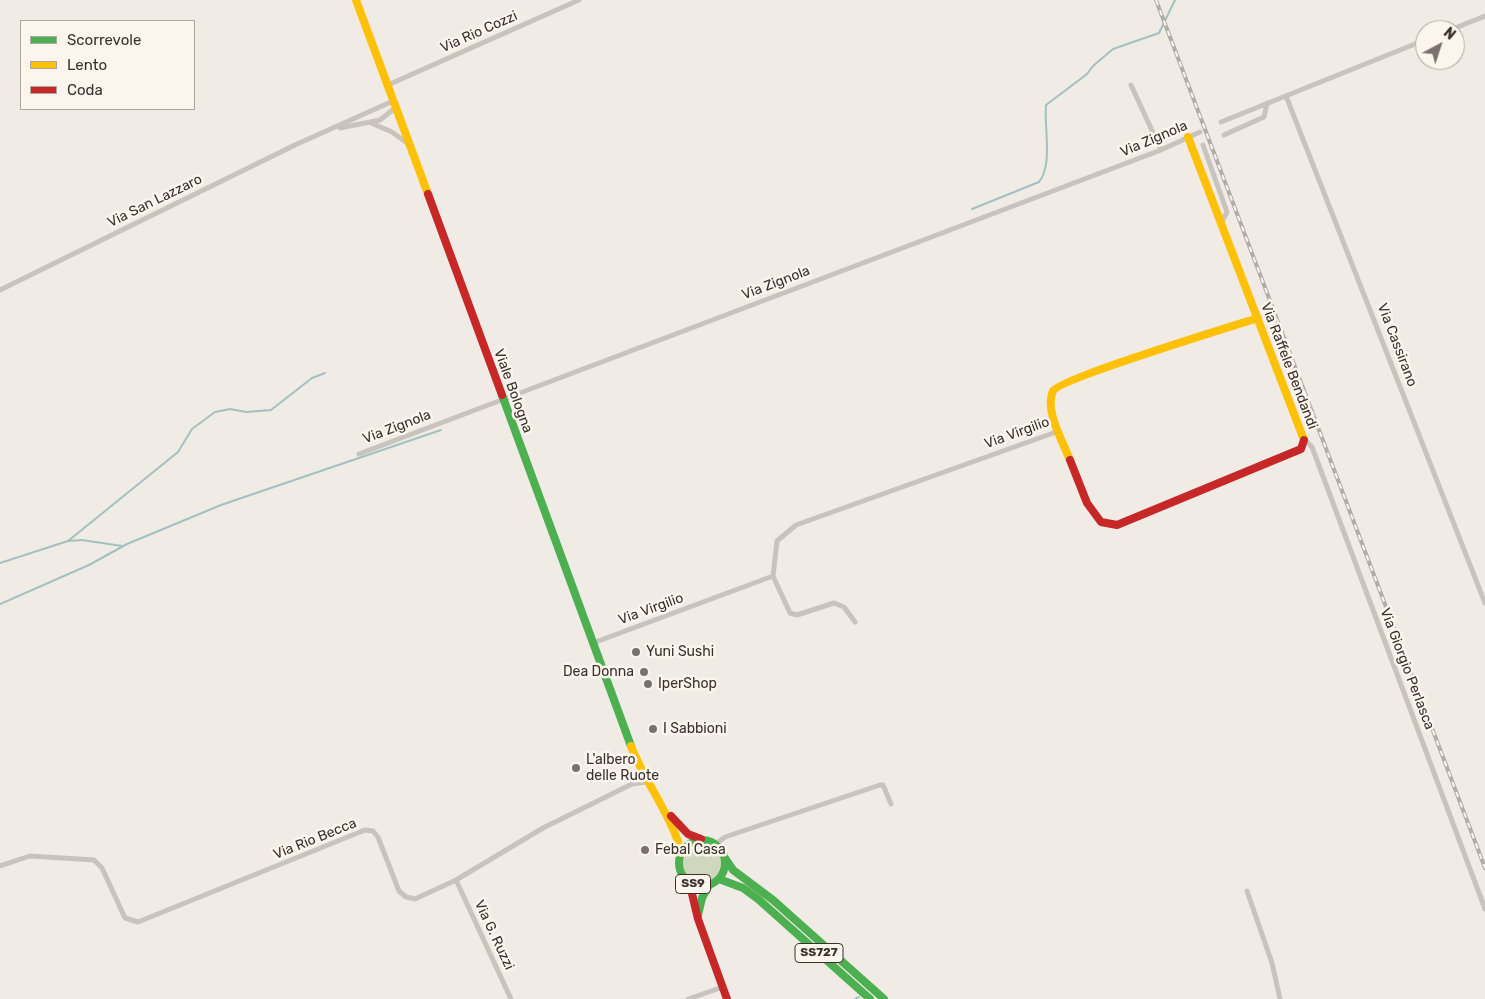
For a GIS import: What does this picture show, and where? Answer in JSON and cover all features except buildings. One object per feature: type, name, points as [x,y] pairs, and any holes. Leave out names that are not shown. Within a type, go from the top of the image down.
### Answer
[{"type":"main road","name":"Viale Bologna","points":[[356,0],[592,643],[640,770],[648,786]]},
{"type":"main road","name":"Via Raffele Bendandi","points":[[1059,431],[1087,503],[1101,522],[1117,525],[1301,449],[1304,439],[1188,137]]},
{"type":"main road","name":"Via Virgilio","points":[[1059,431],[1051,410],[1052,393],[1055,388],[1086,375],[1258,318]]},
{"type":"main road","points":[[648,786],[677,824],[688,834],[716,844],[725,858]]},
{"type":"main road","points":[[648,786],[678,838],[681,853]]},
{"type":"main road","points":[[681,853],[687,845],[702,840]]},
{"type":"main road","name":"SS9","points":[[681,853],[680,869],[689,882],[695,885],[709,885],[719,879],[724,870],[725,858]]},
{"type":"main road","name":"SS727","points":[[725,858],[732,870],[773,900],[884,999]]},
{"type":"main road","name":"SS727","points":[[719,879],[743,888],[758,899],[870,999]]},
{"type":"main road","points":[[689,882],[698,919],[727,999]]},
{"type":"main road","points":[[698,919],[702,898],[709,885]]},
{"type":"street","name":"Via Rio Cozzi","points":[[388,85],[579,0]]},
{"type":"street","points":[[1465,24],[1485,16]]},
{"type":"street","points":[[1221,122],[1415,44]]},
{"type":"street","points":[[1131,85],[1161,150]]},
{"type":"street","name":"Via Cassirano","points":[[1286,96],[1485,602]]},
{"type":"street","points":[[1224,135],[1264,117],[1267,103]]},
{"type":"street","name":"Via San Lazzaro","points":[[320,134],[380,120],[394,104]]},
{"type":"street","name":"Via San Lazzaro","points":[[0,290],[320,134],[394,104]]},
{"type":"street","points":[[370,123],[392,132],[409,144]]},
{"type":"street","name":"Via Zignola","points":[[359,454],[1161,150],[1200,132]]},
{"type":"street","name":"Via Zignola","points":[[1203,145],[1227,212],[1221,223]]},
{"type":"street","name":"Via Virgilio","points":[[592,643],[773,576],[777,541],[796,526],[1059,431]]},
{"type":"street","name":"Via Giorgio Perlasca","points":[[1304,439],[1312,447],[1485,909]]},
{"type":"street","points":[[773,576],[790,613],[797,615],[834,603],[844,607],[855,622]]},
{"type":"street","name":"Via Rio Becca","points":[[0,866],[30,856],[94,860],[102,868],[125,918],[138,922],[365,830],[373,832],[378,837],[399,891],[406,897],[415,899],[456,880],[543,828],[632,784],[648,786]]},
{"type":"street","points":[[716,844],[725,837],[880,784],[883,785],[891,804]]},
{"type":"street","name":"Via G. Ruzzi","points":[[456,880],[511,999]]},
{"type":"street","points":[[1247,891],[1272,963],[1280,999]]},
{"type":"street","points":[[688,999],[723,987]]},
{"type":"green space","points":[[702,844],[715,850],[721,863],[715,876],[702,882],[689,876],[683,863],[689,850]]},
{"type":"waterway","points":[[972,209],[1039,182],[1046,166],[1047,156],[1046,105],[1087,74],[1093,66],[1113,49],[1159,33],[1175,0]]},
{"type":"waterway","points":[[0,563],[68,541],[178,452],[192,429],[215,412],[230,409],[246,412],[271,410],[312,378],[325,373]]},
{"type":"waterway","points":[[0,604],[89,565],[127,544],[221,505],[441,430]]},
{"type":"waterway","points":[[68,541],[82,540],[122,546]]},
{"type":"waterway","points":[[855,999],[859,997]]},
{"type":"railway","points":[[1156,0],[1485,868]]},
{"type":"traffic: fast","points":[[502,395],[631,746]]},
{"type":"traffic: fast","points":[[698,840],[706,840],[715,844],[721,850],[725,863],[721,876],[715,882],[706,886],[698,886],[689,882],[683,876],[679,867],[679,859],[683,850],[689,844],[698,840]]},
{"type":"traffic: fast","points":[[725,858],[733,870],[773,900],[884,999]]},
{"type":"traffic: fast","points":[[719,879],[743,888],[758,899],[870,999]]},
{"type":"traffic: fast","points":[[698,915],[702,898],[709,885]]},
{"type":"traffic: slow","points":[[356,0],[428,194]]},
{"type":"traffic: slow","points":[[1188,137],[1304,440]]},
{"type":"traffic: slow","points":[[1070,460],[1053,416],[1051,407],[1053,391],[1084,376],[1114,365],[1258,318]]},
{"type":"traffic: slow","points":[[631,746],[643,773],[666,813],[681,853]]},
{"type":"traffic: jam","points":[[428,194],[502,395]]},
{"type":"traffic: jam","points":[[1070,460],[1087,503],[1101,522],[1117,525],[1301,449],[1304,440]]},
{"type":"traffic: jam","points":[[671,816],[688,834],[701,839]]},
{"type":"traffic: jam","points":[[689,881],[698,919],[727,999]]},
{"type":"place","name":"Yuni Sushi","points":[[636,652]]},
{"type":"place","name":"Dea Donna","points":[[644,672]]},
{"type":"place","name":"IperShop","points":[[648,684]]},
{"type":"place","name":"I Sabbioni","points":[[653,729]]},
{"type":"place","name":"L'albero delle Ruote","points":[[576,768]]},
{"type":"place","name":"Febal Casa","points":[[645,850]]}]
